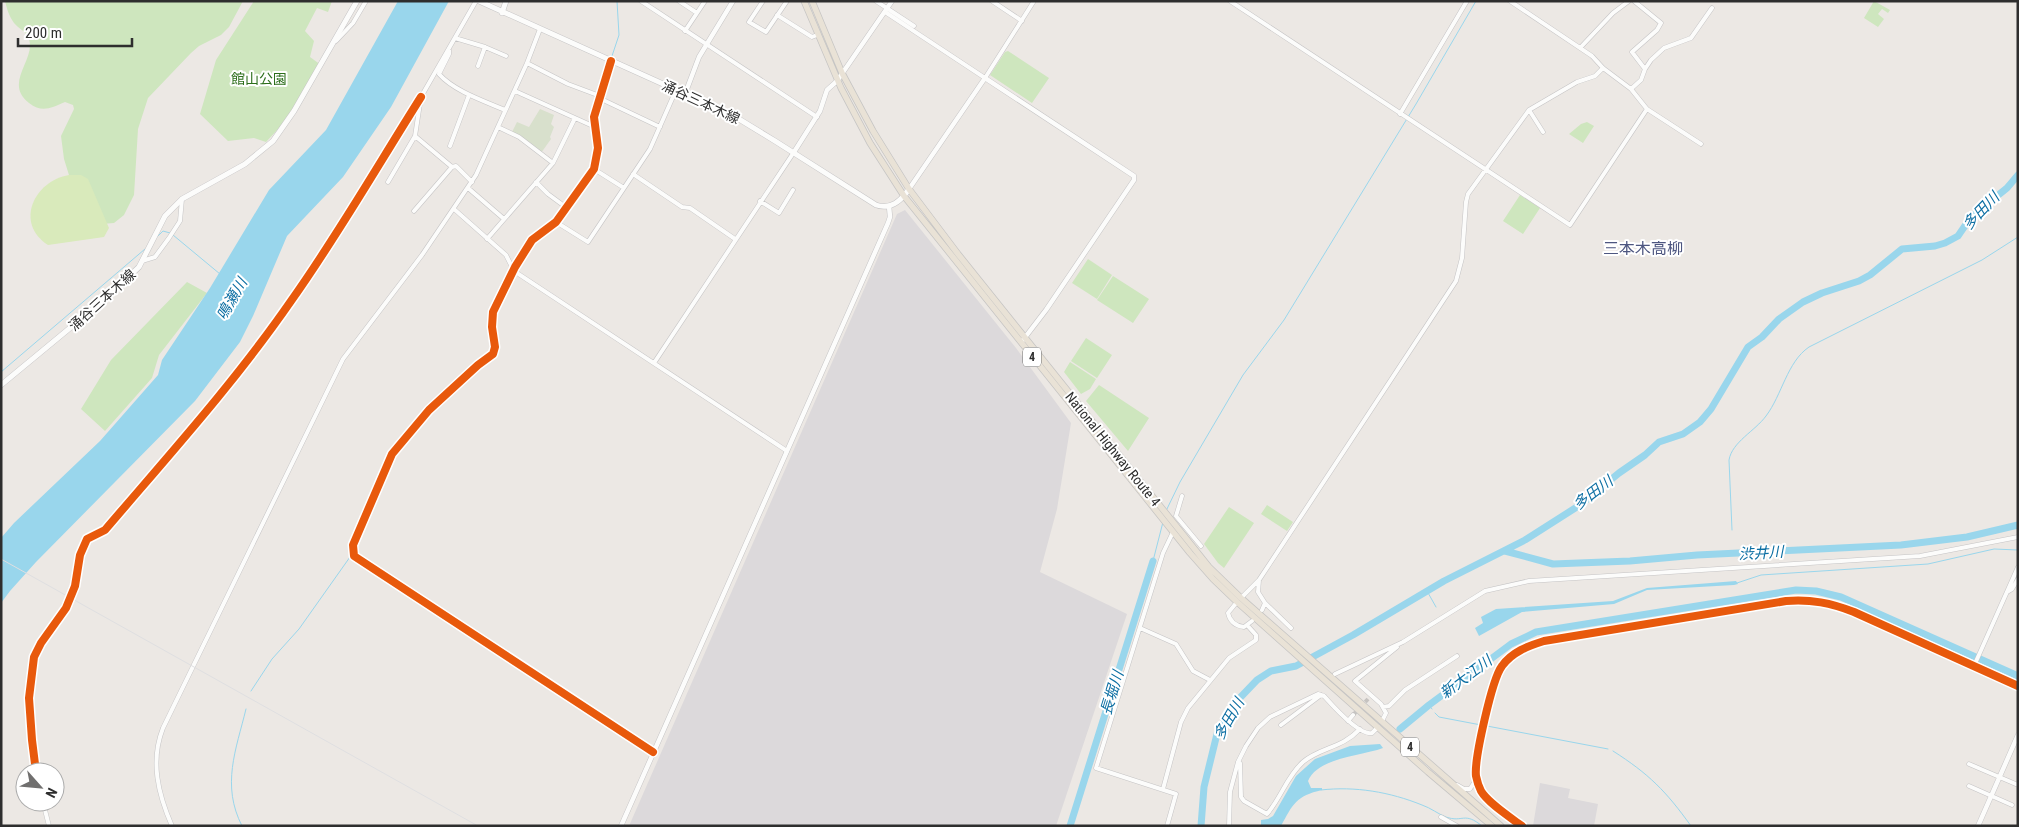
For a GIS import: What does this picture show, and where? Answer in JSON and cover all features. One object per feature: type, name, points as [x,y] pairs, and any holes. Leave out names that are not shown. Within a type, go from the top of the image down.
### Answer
[{"type":"highway","name":"National Highway Route 4","points":[[804,1],[837,81],[870,143],[904,196],[1175,527],[1213,579],[1382,721],[1501,826]]},
{"type":"highway","name":"National Highway Route 4","points":[[812,1],[842,73],[873,131],[910,189],[1023,340]]},
{"type":"highway","name":"National Highway Route 4","points":[[1318,669],[1378,727],[1492,826]]},
{"type":"main road","name":"涌谷三本木線","points":[[1,385],[105,299],[139,267],[165,216],[182,199],[245,164],[272,141],[294,111],[357,1]]},
{"type":"main road","name":"涌谷三本木線","points":[[477,1],[686,94],[746,123],[872,202],[880,206],[889,206]]},
{"type":"main road","points":[[502,13],[506,1]]},
{"type":"main road","points":[[889,206],[904,196],[910,189]]},
{"type":"street","points":[[334,43],[353,23],[366,1]]},
{"type":"street","points":[[35,762],[29,698],[33,663],[41,642],[66,608],[75,586],[80,555],[87,539],[105,530],[194,427],[268,333],[332,241],[421,97],[477,1]]},
{"type":"street","points":[[641,1],[817,117]]},
{"type":"street","points":[[679,1],[697,13]]},
{"type":"street","points":[[685,30],[705,1]]},
{"type":"street","points":[[686,94],[694,69],[706,44],[734,1]]},
{"type":"street","points":[[760,2],[749,22],[766,32],[787,1]]},
{"type":"street","points":[[876,1],[886,10],[984,78],[1134,178],[1046,310],[1023,340]]},
{"type":"street","points":[[654,363],[817,117],[827,90],[837,81],[892,1]]},
{"type":"street","points":[[992,1],[1022,21]]},
{"type":"street","points":[[910,189],[1034,1]]},
{"type":"street","points":[[1402,115],[1467,1]]},
{"type":"street","points":[[1510,1],[1592,56],[1603,68],[1631,89],[1647,109],[1701,144]]},
{"type":"street","points":[[1580,48],[1614,13],[1629,1]]},
{"type":"street","points":[[1634,1],[1661,23],[1657,30],[1632,52],[1645,69]]},
{"type":"street","points":[[1232,2],[1570,225],[1647,109]]},
{"type":"street","points":[[1631,89],[1641,80],[1645,69],[1664,48],[1691,38],[1712,8]]},
{"type":"street","points":[[886,10],[914,26]]},
{"type":"street","points":[[777,15],[812,37],[817,36]]},
{"type":"street","points":[[172,826],[158,788],[156,758],[158,739],[163,728],[344,357],[472,182],[527,63],[540,29]]},
{"type":"street","points":[[455,38],[486,47],[506,56]]},
{"type":"street","points":[[478,66],[486,47]]},
{"type":"street","points":[[449,48],[449,54],[439,74],[469,95],[505,110]]},
{"type":"street","points":[[612,61],[594,117],[598,148],[594,169],[556,222],[532,240],[524,250],[493,312],[494,351],[429,410],[393,452],[354,542],[354,556],[653,752]]},
{"type":"street","points":[[527,63],[660,127]]},
{"type":"street","points":[[1252,622],[1244,626],[1236,625],[1229,618],[1228,613],[1259,580],[1456,281],[1462,258],[1467,197],[1529,110],[1577,82],[1595,76],[1603,68]]},
{"type":"street","points":[[556,222],[588,242],[650,149],[676,90]]},
{"type":"street","points":[[514,91],[595,127]]},
{"type":"street","points":[[450,146],[469,95]]},
{"type":"street","points":[[388,182],[415,136],[421,97]]},
{"type":"street","points":[[1529,110],[1543,132]]},
{"type":"street","points":[[487,238],[553,163],[575,118]]},
{"type":"street","points":[[498,127],[519,137],[553,163]]},
{"type":"street","points":[[415,136],[452,167],[456,166],[472,182]]},
{"type":"street","points":[[414,211],[452,167]]},
{"type":"street","points":[[594,169],[624,188]]},
{"type":"street","points":[[633,174],[682,207],[690,208],[735,239]]},
{"type":"street","points":[[536,182],[566,207]]},
{"type":"street","points":[[468,188],[504,219]]},
{"type":"street","points":[[760,201],[779,213],[793,190]]},
{"type":"street","points":[[142,261],[155,256],[170,238],[180,221],[182,199]]},
{"type":"street","points":[[621,826],[888,222],[890,217],[889,206]]},
{"type":"street","points":[[454,209],[506,255],[514,270],[787,451]]},
{"type":"street","points":[[1167,826],[1176,794],[1163,788],[1096,768],[1163,553],[1175,527],[1176,514],[1182,496]]},
{"type":"street","points":[[1175,527],[1201,546]]},
{"type":"street","points":[[1382,721],[1386,714],[1383,707],[1355,681],[1403,642],[1485,590],[1529,581],[1920,556],[2018,536]]},
{"type":"street","points":[[1976,664],[2018,567]]},
{"type":"street","points":[[2007,592],[2012,589],[2018,579]]},
{"type":"street","points":[[1259,580],[1260,596],[1264,603],[1291,628]]},
{"type":"street","points":[[1522,826],[1485,796],[1477,778],[1476,766],[1497,672],[1514,653],[1544,641],[1786,601],[1811,600],[1839,606],[1976,664],[2018,686]]},
{"type":"street","points":[[1262,610],[1264,603]]},
{"type":"street","points":[[1163,788],[1181,722],[1188,708],[1229,658],[1256,640],[1256,635],[1247,625]]},
{"type":"street","points":[[1140,628],[1176,644],[1193,671],[1210,680]]},
{"type":"street","points":[[1335,674],[1403,642]]},
{"type":"street","points":[[1383,707],[1389,706],[1404,690],[1457,656]]},
{"type":"street","points":[[1321,694],[1348,721],[1360,729],[1372,733],[1378,727]]},
{"type":"street","points":[[1281,725],[1321,694]]},
{"type":"street","points":[[1229,826],[1230,792],[1238,762],[1246,746],[1265,720],[1321,694]]},
{"type":"street","points":[[1368,699],[1372,695]]},
{"type":"street","points":[[1348,721],[1353,716]]},
{"type":"street","points":[[1238,762],[1240,763],[1241,797],[1244,801],[1268,814],[1287,782],[1304,762],[1345,742],[1360,729]]},
{"type":"street","points":[[1978,826],[2018,735]]},
{"type":"street","points":[[1969,764],[2018,785]]},
{"type":"street","points":[[1440,774],[1464,789],[1472,787],[1477,778]]},
{"type":"street","points":[[1969,786],[2012,805]]},
{"type":"street","points":[[45,812],[50,826]]},
{"type":"street","points":[[1441,817],[1457,826]]},
{"type":"shaded area","points":[[905,210],[1016,348],[1071,423],[1057,509],[1040,572],[1127,614],[1056,826],[629,826],[897,214]]},
{"type":"shaded area","points":[[1540,783],[1570,789],[1568,798],[1598,804],[1594,826],[1533,826]]},
{"type":"green space","points":[[5,1],[243,1],[229,27],[221,35],[199,46],[191,53],[148,98],[138,129],[134,195],[124,215],[114,223],[101,224],[73,188],[64,159],[61,136],[74,109],[73,105],[65,102],[51,108],[42,109],[29,103],[22,95],[19,88],[19,79],[30,47],[29,39],[12,20]]},
{"type":"green space","name":"館山公園","points":[[254,1],[332,1],[328,12],[317,8],[305,31],[314,41],[310,57],[321,65],[293,113],[266,142],[254,138],[228,141],[200,114],[216,60]]},
{"type":"green space","points":[[1874,1],[1890,10],[1888,13],[1882,9],[1878,14],[1884,19],[1878,27],[1864,18]]},
{"type":"green space","points":[[1008,51],[1049,78],[1032,103],[990,75],[1005,52]]},
{"type":"green space","points":[[540,109],[554,115],[551,124],[554,127],[551,139],[541,153],[512,132],[517,122],[529,127]]},
{"type":"green space","points":[[1587,122],[1594,126],[1583,143],[1569,134],[1581,124]]},
{"type":"green space","points":[[69,175],[81,175],[88,179],[109,228],[104,237],[48,245],[38,236],[32,226],[30,215],[33,204],[38,194],[46,185]]},
{"type":"green space","points":[[1520,195],[1540,208],[1523,234],[1503,221]]},
{"type":"green space","points":[[1088,259],[1112,275],[1097,299],[1072,283]]},
{"type":"green space","points":[[1113,276],[1149,299],[1133,323],[1097,300]]},
{"type":"green space","points":[[187,282],[207,293],[159,355],[152,378],[105,431],[81,409],[111,360]]},
{"type":"green space","points":[[1086,338],[1112,355],[1097,378],[1071,361]]},
{"type":"green space","points":[[1070,362],[1096,379],[1090,389],[1081,394],[1064,372]]},
{"type":"green space","points":[[1099,385],[1149,418],[1128,451],[1086,401]]},
{"type":"green space","points":[[1267,505],[1293,522],[1287,531],[1261,514]]},
{"type":"green space","points":[[1229,507],[1254,523],[1224,568],[1204,544]]},
{"type":"water","name":"鳴瀬川","points":[[398,1],[449,1],[391,107],[343,177],[287,236],[240,342],[195,401],[36,562],[1,603],[1,538],[14,523],[100,441],[158,375],[162,360],[210,288],[269,190],[326,130]]},
{"type":"water","points":[[1736,581],[1738,584],[1734,585],[1647,590],[1614,604],[1522,612],[1479,636],[1475,628],[1483,623],[1481,617],[1496,609],[1613,601],[1647,588]]},
{"type":"water","points":[[1380,744],[1383,748],[1331,762],[1321,767],[1313,773],[1308,781],[1311,788],[1322,788],[1322,790],[1306,795],[1296,802],[1281,826],[1261,825],[1261,820],[1273,816],[1296,776],[1315,759],[1350,746]]},
{"type":"waterway","points":[[611,59],[619,35],[617,1]]},
{"type":"waterway","points":[[1166,511],[1180,482],[1243,375],[1284,320],[1416,104],[1476,1]]},
{"type":"waterway","points":[[590,172],[595,156]]},
{"type":"waterway","name":"多田川","points":[[1201,826],[1204,787],[1217,734],[1235,703],[1257,680],[1271,671],[1296,666],[1353,635],[1444,581],[1525,540],[1580,505],[1659,442],[1683,434],[1700,422],[1711,409],[1748,347],[1762,337],[1779,319],[1803,302],[1870,275],[1902,249],[1935,246],[1958,236],[1971,217],[2007,188],[2018,175]]},
{"type":"waterway","points":[[516,262],[529,241],[542,230]]},
{"type":"waterway","points":[[157,237],[163,231],[170,233]]},
{"type":"waterway","points":[[173,235],[220,274]]},
{"type":"waterway","points":[[1732,530],[1729,460],[1731,454],[1739,442],[1772,408],[1790,370],[1801,353],[1809,347],[1982,260],[2018,237]]},
{"type":"waterway","points":[[1,372],[145,249]]},
{"type":"waterway","points":[[410,430],[428,407],[492,351],[490,325],[492,308],[511,270]]},
{"type":"waterway","points":[[376,487],[388,456],[398,445]]},
{"type":"waterway","points":[[1153,561],[1163,522]]},
{"type":"waterway","points":[[251,691],[272,659],[299,629],[350,557],[351,541],[361,523]]},
{"type":"waterway","name":"渋井川","points":[[1505,551],[1553,564],[1630,561],[1697,555],[1901,545],[1967,537],[2018,525]]},
{"type":"waterway","points":[[1737,583],[1761,575],[1928,564],[1994,549],[2018,550]]},
{"type":"waterway","name":"長堀川","points":[[1070,826],[1153,561]]},
{"type":"waterway","name":"新大江川","points":[[1400,729],[1511,644],[1536,632],[1796,590],[1816,591],[1841,597],[2018,676]]},
{"type":"waterway","points":[[1427,591],[1436,607]]},
{"type":"waterway","name":"新大江川","points":[[1429,705],[1432,709]]},
{"type":"waterway","points":[[242,826],[232,796],[231,782],[235,753],[246,709]]},
{"type":"waterway","points":[[1435,713],[1439,717],[1481,725]]},
{"type":"waterway","points":[[1487,726],[1608,749]]},
{"type":"waterway","points":[[1613,751],[1656,784],[1691,826]]},
{"type":"waterway","points":[[1321,790],[1347,789],[1385,793],[1410,800],[1446,817],[1471,819],[1482,826]]},
{"type":"tunnel","points":[[1353,715],[1368,699]]},
{"type":"railway","points":[[1,559],[478,826]]},
{"type":"cycle path","points":[[611,61],[594,117],[598,148],[594,169],[556,222],[532,240],[515,267],[493,312],[492,327],[495,347],[493,354],[478,365],[429,410],[392,454],[353,545],[354,556],[653,752]]},
{"type":"cycle path","points":[[35,762],[29,698],[34,657],[41,643],[66,608],[75,586],[80,555],[87,539],[105,530],[201,418],[270,331],[358,200],[421,97]]},
{"type":"cycle path","points":[[1522,826],[1484,796],[1477,782],[1476,767],[1493,686],[1502,666],[1515,653],[1544,641],[1786,601],[1812,601],[1854,612],[2018,686]]},
{"type":"district","name":"三本木高柳","points":[[1643,248]]}]
